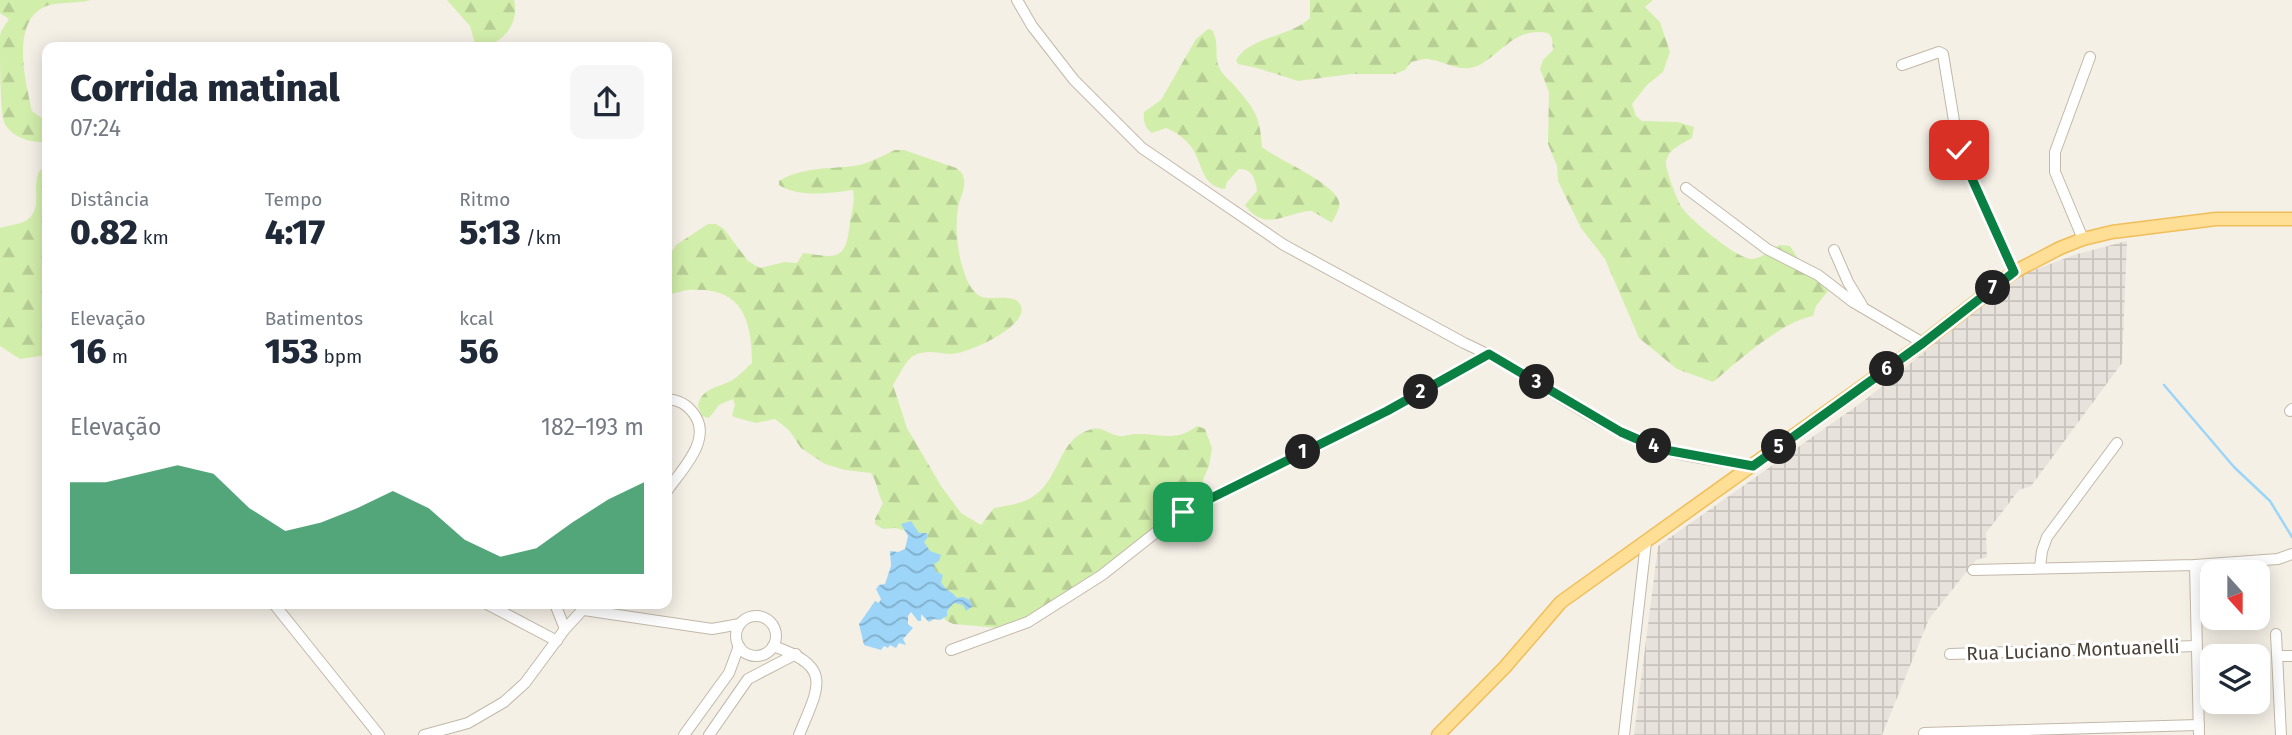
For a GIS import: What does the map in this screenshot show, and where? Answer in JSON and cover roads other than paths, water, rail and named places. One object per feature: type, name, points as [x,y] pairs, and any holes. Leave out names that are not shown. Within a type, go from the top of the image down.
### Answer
[{"type":"main road","points":[[1438,735],[1505,667],[1561,603],[1923,343],[2014,272],[2051,252],[2083,239],[2112,232],[2216,219],[2292,219]]},
{"type":"street","points":[[1017,0],[1032,26],[1074,80],[1142,148],[1284,245],[1489,354],[1621,432],[1660,449],[1753,466]]},
{"type":"street","points":[[1902,65],[1939,52],[1943,54],[1959,150],[2014,272]]},
{"type":"street","points":[[2083,239],[2055,172],[2055,162],[2059,139],[2090,57]]},
{"type":"street","points":[[1686,188],[1756,242],[1818,275],[1866,311],[1923,343]]},
{"type":"street","points":[[1834,250],[1856,297],[1866,311]]},
{"type":"street","points":[[951,650],[1028,622],[1102,575],[1183,512],[1387,411],[1489,354]]},
{"type":"street","points":[[672,400],[682,402],[694,413],[700,424],[701,437],[672,483]]},
{"type":"street","points":[[2040,567],[2047,537],[2117,443]]},
{"type":"street","points":[[1624,735],[1646,542]]},
{"type":"street","points":[[1973,570],[2195,565],[2278,559],[2292,554]]},
{"type":"street","points":[[1924,733],[2199,730],[2195,565]]},
{"type":"street","points":[[278,609],[379,735]]},
{"type":"street","points":[[496,609],[556,641]]},
{"type":"street","points":[[557,609],[565,629]]},
{"type":"street","points":[[424,735],[468,723],[504,702],[525,683],[565,629],[584,609]]},
{"type":"street","points":[[597,609],[712,629],[740,624]]},
{"type":"street","points":[[684,735],[729,673],[754,655],[765,653],[773,646],[776,632],[769,621],[751,616],[740,624],[737,629],[738,644],[729,673]]},
{"type":"street","points":[[712,629],[754,655]]},
{"type":"street","points":[[2276,635],[2281,735]]},
{"type":"street","points":[[773,646],[796,654],[808,663],[818,682],[799,735]]},
{"type":"street","name":"Rua Luciano Montuanelli","points":[[1950,654],[2196,646]]},
{"type":"street","points":[[709,735],[748,679],[796,654]]},
{"type":"street","points":[[2278,656],[2292,656]]},
{"type":"water","points":[[911,521],[919,533],[927,533],[928,537],[924,542],[930,551],[941,555],[939,561],[934,564],[935,571],[943,575],[943,585],[957,598],[970,600],[973,606],[966,611],[963,605],[954,603],[947,611],[947,616],[929,622],[921,614],[921,621],[918,621],[911,612],[908,624],[913,628],[903,639],[906,645],[899,643],[896,648],[884,646],[881,650],[864,645],[859,624],[875,601],[879,603],[881,599],[876,589],[885,584],[891,566],[890,551],[905,549],[908,536],[901,524]]},
{"type":"waterway","points":[[2164,385],[2234,467],[2270,501],[2292,537]]}]
